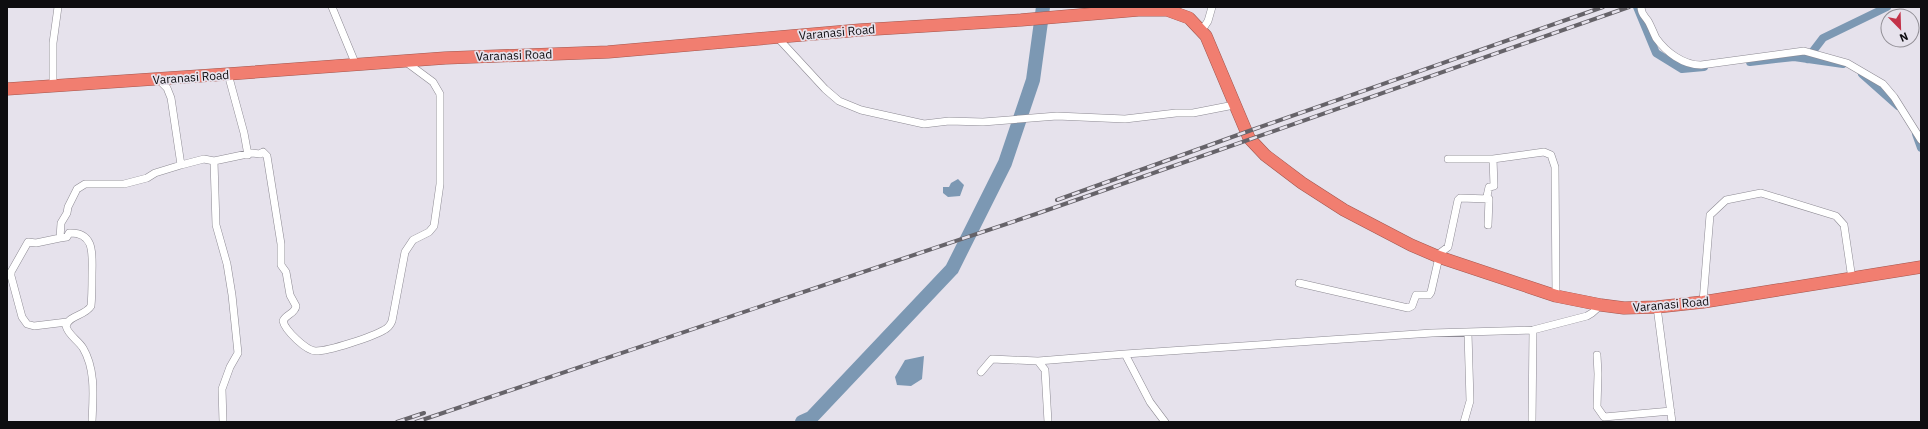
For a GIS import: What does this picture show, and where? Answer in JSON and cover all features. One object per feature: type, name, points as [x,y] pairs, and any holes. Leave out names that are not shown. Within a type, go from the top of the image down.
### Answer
[{"type":"highway","name":"Varanasi Road","points":[[7,89],[356,65],[404,60],[608,52],[860,30],[1021,20],[1138,10],[1167,10],[1189,18],[1202,30],[1215,56],[1234,105],[1249,138],[1265,155],[1311,189],[1344,210],[1411,245],[1438,257],[1556,296],[1624,308],[1657,307],[1703,302],[1921,267]]},
{"type":"street","points":[[52,86],[53,43],[58,7]]},
{"type":"street","points":[[332,7],[356,65]]},
{"type":"street","points":[[1202,30],[1208,21],[1212,7]]},
{"type":"street","points":[[1641,7],[1642,14],[1661,43],[1674,55],[1689,64],[1701,65],[1807,51],[1849,64],[1881,83],[1899,104],[1921,140]]},
{"type":"street","points":[[777,37],[824,89],[845,104],[865,111],[924,124],[949,121],[983,122],[1057,116],[1125,119],[1176,113],[1193,113],[1234,105]]},
{"type":"street","points":[[60,238],[61,223],[76,192],[82,186],[91,184],[124,184],[147,178],[155,173],[204,159],[214,161],[252,153],[260,154],[263,152],[267,156],[281,244],[282,265],[286,272],[290,295],[296,306],[294,311],[283,320],[286,328],[309,349],[315,351],[338,346],[384,330],[392,321],[405,252],[413,240],[429,232],[434,226],[440,184],[440,94],[433,82],[404,60]]},
{"type":"street","points":[[228,74],[244,133],[248,155]]},
{"type":"street","points":[[158,79],[167,88],[171,98],[181,165]]},
{"type":"street","points":[[1448,159],[1493,159],[1544,152],[1551,155],[1554,161],[1556,296]]},
{"type":"street","points":[[1488,225],[1489,199],[1487,196],[1489,187],[1494,186],[1493,159]]},
{"type":"street","points":[[214,161],[216,225],[227,264],[238,353],[230,367],[222,389],[222,422]]},
{"type":"street","points":[[1703,302],[1710,215],[1726,200],[1761,193],[1836,216],[1844,226],[1852,279]]},
{"type":"street","points":[[1299,284],[1408,308],[1412,306],[1416,295],[1429,295],[1431,292],[1438,257],[1448,246],[1458,200],[1460,198],[1489,199]]},
{"type":"street","points":[[69,233],[79,234],[87,239],[92,248],[91,306],[86,312],[67,322],[34,326],[27,324],[22,317],[10,276],[11,272],[28,242],[36,243],[60,238],[67,237],[69,233]]},
{"type":"street","points":[[981,372],[992,359],[1038,361],[1432,333],[1533,330],[1586,316],[1601,305]]},
{"type":"street","points":[[1657,307],[1672,422]]},
{"type":"street","points":[[67,322],[66,329],[83,348],[91,370],[93,383],[92,422]]},
{"type":"street","points":[[1532,422],[1533,330]]},
{"type":"street","points":[[1464,422],[1470,401],[1468,332]]},
{"type":"street","points":[[1125,354],[1150,402],[1166,422]]},
{"type":"street","points":[[1596,356],[1598,374],[1597,407],[1604,417],[1671,412]]},
{"type":"street","points":[[1038,361],[1045,370],[1048,422]]},
{"type":"water","points":[[958,179],[964,185],[960,196],[948,197],[943,193],[943,187],[949,187],[951,183]]},
{"type":"water","points":[[924,356],[922,379],[911,386],[897,385],[895,377],[905,360]]},
{"type":"waterway","points":[[802,422],[811,418],[952,269],[1005,163],[1033,80],[1043,7]]},
{"type":"waterway","points":[[1637,7],[1656,53],[1682,69],[1704,67]]},
{"type":"waterway","points":[[1807,59],[1823,38],[1887,7]]},
{"type":"waterway","points":[[1750,62],[1794,57],[1843,64]]},
{"type":"waterway","points":[[1862,74],[1898,106]]},
{"type":"waterway","points":[[1916,134],[1921,148]]},
{"type":"railway","points":[[1057,200],[1603,7]]},
{"type":"railway","points":[[416,422],[1036,214],[1629,7]]},
{"type":"railway","points":[[397,422],[424,413]]}]
